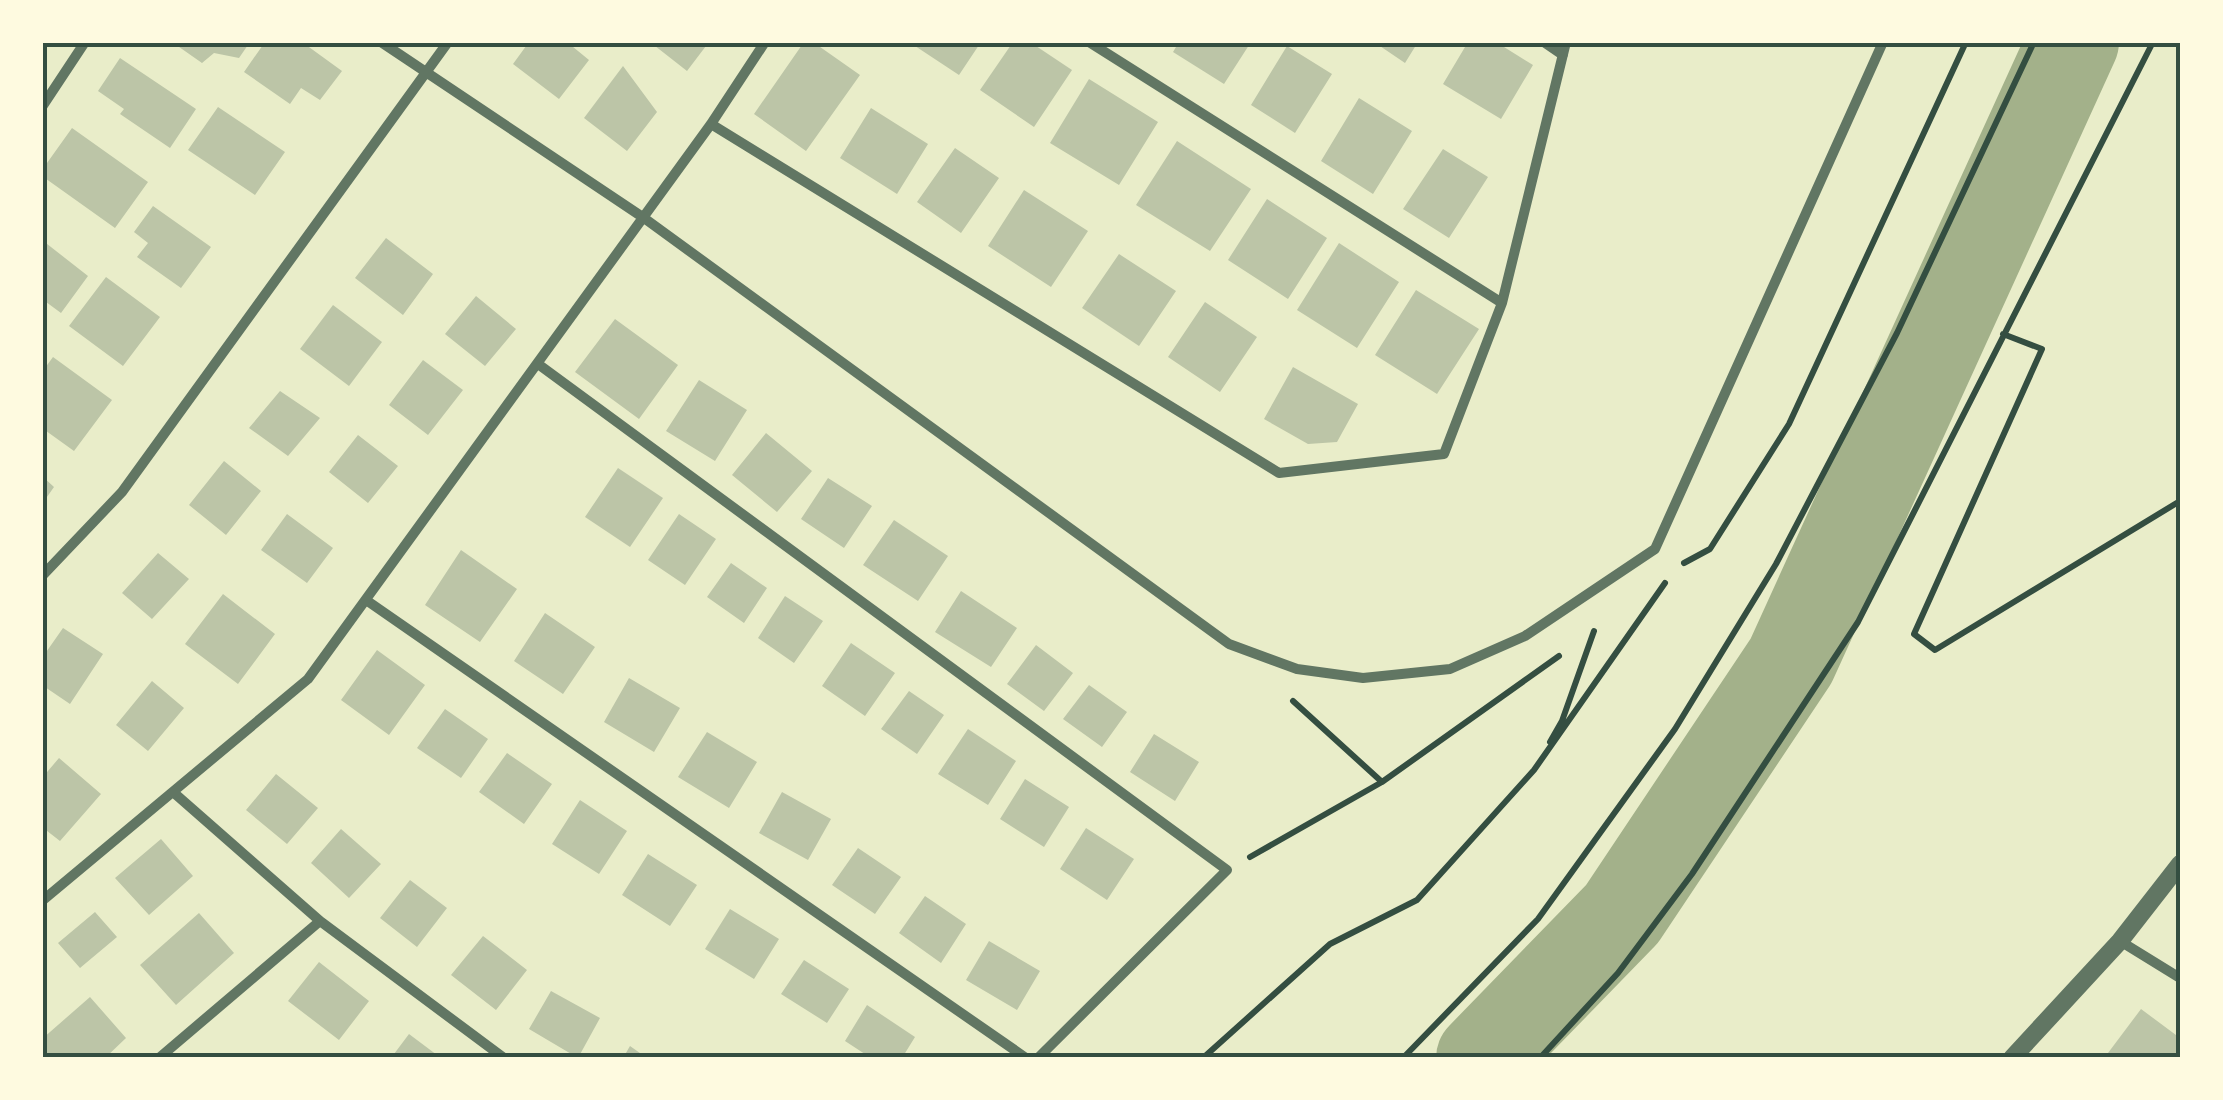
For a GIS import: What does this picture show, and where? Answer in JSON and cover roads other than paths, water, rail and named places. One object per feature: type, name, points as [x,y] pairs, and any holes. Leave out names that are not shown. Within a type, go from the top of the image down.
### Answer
[{"type":"street","points":[[42,107],[85,42]]},
{"type":"street","points":[[380,42],[644,218],[1229,644],[1297,669],[1363,678],[1450,669],[1525,636],[1654,550],[1883,42]]},
{"type":"street","points":[[42,576],[122,492],[448,42]]},
{"type":"street","points":[[42,901],[308,678],[644,218],[765,42]]},
{"type":"street","points":[[1090,42],[1502,303]]},
{"type":"street","points":[[711,124],[1279,473],[1444,454],[1502,303],[1564,48],[1544,42]]},
{"type":"street","points":[[538,364],[1227,870],[1038,1058]]},
{"type":"street","points":[[366,600],[1026,1058]]},
{"type":"street","points":[[173,792],[320,921],[504,1058]]},
{"type":"street","points":[[2012,1058],[2120,940],[2180,864]]},
{"type":"street","points":[[158,1058],[320,921]]},
{"type":"street","points":[[2120,940],[2180,978]]},
{"type":"waterway","points":[[1482,1058],[1622,914],[1791,661],[2073,42]]}]
